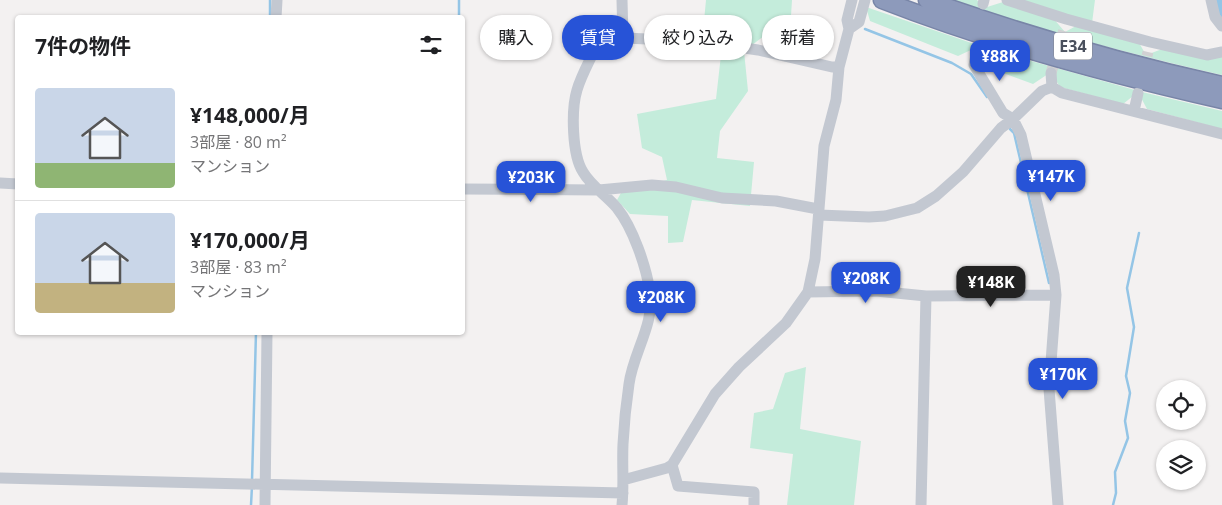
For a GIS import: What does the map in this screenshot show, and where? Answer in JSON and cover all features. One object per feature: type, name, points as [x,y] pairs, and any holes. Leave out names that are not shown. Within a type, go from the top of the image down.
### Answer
[{"type":"highway","name":"E34","points":[[927,0],[1040,37],[1222,85]]},
{"type":"highway","name":"E34","points":[[885,1],[1010,44],[1116,74],[1222,100]]},
{"type":"street","points":[[276,15],[277,0]]},
{"type":"street","points":[[622,0],[622,15]]},
{"type":"street","points":[[623,480],[672,465],[715,394],[739,367],[786,323],[808,292],[814,259],[824,146],[836,100],[839,67],[849,29],[847,20],[852,0]]},
{"type":"street","points":[[849,29],[859,22],[865,0]]},
{"type":"street","points":[[1007,0],[1065,24],[1149,47],[1207,56],[1222,52]]},
{"type":"street","points":[[1211,0],[1215,17],[1222,26]]},
{"type":"street","points":[[634,38],[697,41],[758,50],[839,67]]},
{"type":"street","points":[[977,50],[974,65],[1003,113],[1013,119],[1021,135],[1054,275],[1056,295],[1049,389],[1058,505]]},
{"type":"street","points":[[0,478],[265,484],[623,499],[623,444],[629,382],[648,324],[650,292],[636,240],[627,222],[617,208],[582,171],[574,149],[576,91],[590,60]]},
{"type":"street","points":[[1051,73],[1052,87]]},
{"type":"street","points":[[465,189],[599,190],[637,186],[676,187],[722,198],[776,201],[819,212],[869,217],[885,216],[917,208],[936,196],[963,172],[1001,128],[1042,91],[1052,87]]},
{"type":"street","points":[[1052,87],[1062,93],[1222,134]]},
{"type":"street","points":[[1134,110],[1138,93]]},
{"type":"street","points":[[0,183],[15,184]]},
{"type":"street","points":[[808,292],[876,291],[926,296],[1056,295]]},
{"type":"street","points":[[921,505],[926,296]]},
{"type":"street","points":[[265,505],[267,335]]},
{"type":"street","points":[[672,465],[678,486],[754,492],[754,505]]},
{"type":"green space","points":[[706,0],[792,0],[791,15],[762,15],[762,38],[752,45],[752,15],[705,15]]},
{"type":"green space","points":[[953,0],[977,0],[984,8],[1003,2],[1053,18],[1065,32],[1076,26],[1138,41],[1146,55],[1165,48],[1222,57],[1222,75],[1086,41],[1019,22]]},
{"type":"green space","points":[[1021,0],[1095,0],[1092,23]]},
{"type":"green space","points":[[866,7],[995,51],[1142,92],[1222,111],[1222,129],[1147,109],[1138,92],[1123,104],[1060,87],[1051,72],[1033,84],[984,66],[983,52],[973,49],[958,56],[870,21]]},
{"type":"green space","points":[[720,60],[745,60],[748,91],[720,131],[717,158],[754,162],[750,206],[692,200],[683,242],[668,243],[668,216],[630,214],[617,200],[622,191],[667,180],[662,157],[642,148],[637,114],[716,99]]},
{"type":"green space","points":[[806,367],[800,429],[861,441],[854,505],[787,505],[793,454],[750,448],[754,413],[773,409],[785,373]]},
{"type":"waterway","points":[[270,0],[270,15]]},
{"type":"waterway","points":[[459,0],[459,15]]},
{"type":"waterway","points":[[1218,0],[1222,18]]},
{"type":"waterway","points":[[865,29],[952,63],[971,74],[987,97]]},
{"type":"waterway","points":[[1010,129],[1014,133],[1049,283]]},
{"type":"waterway","points":[[1113,505],[1116,493],[1115,472],[1128,438],[1125,421],[1130,393],[1126,376],[1134,327],[1127,288],[1139,233]]},
{"type":"waterway","points":[[252,481],[256,335]]},
{"type":"waterway","points":[[251,505],[252,486]]},
{"type":"tunnel","points":[[1051,73],[1064,30]]},
{"type":"tunnel","points":[[1143,72],[1148,52]]}]
